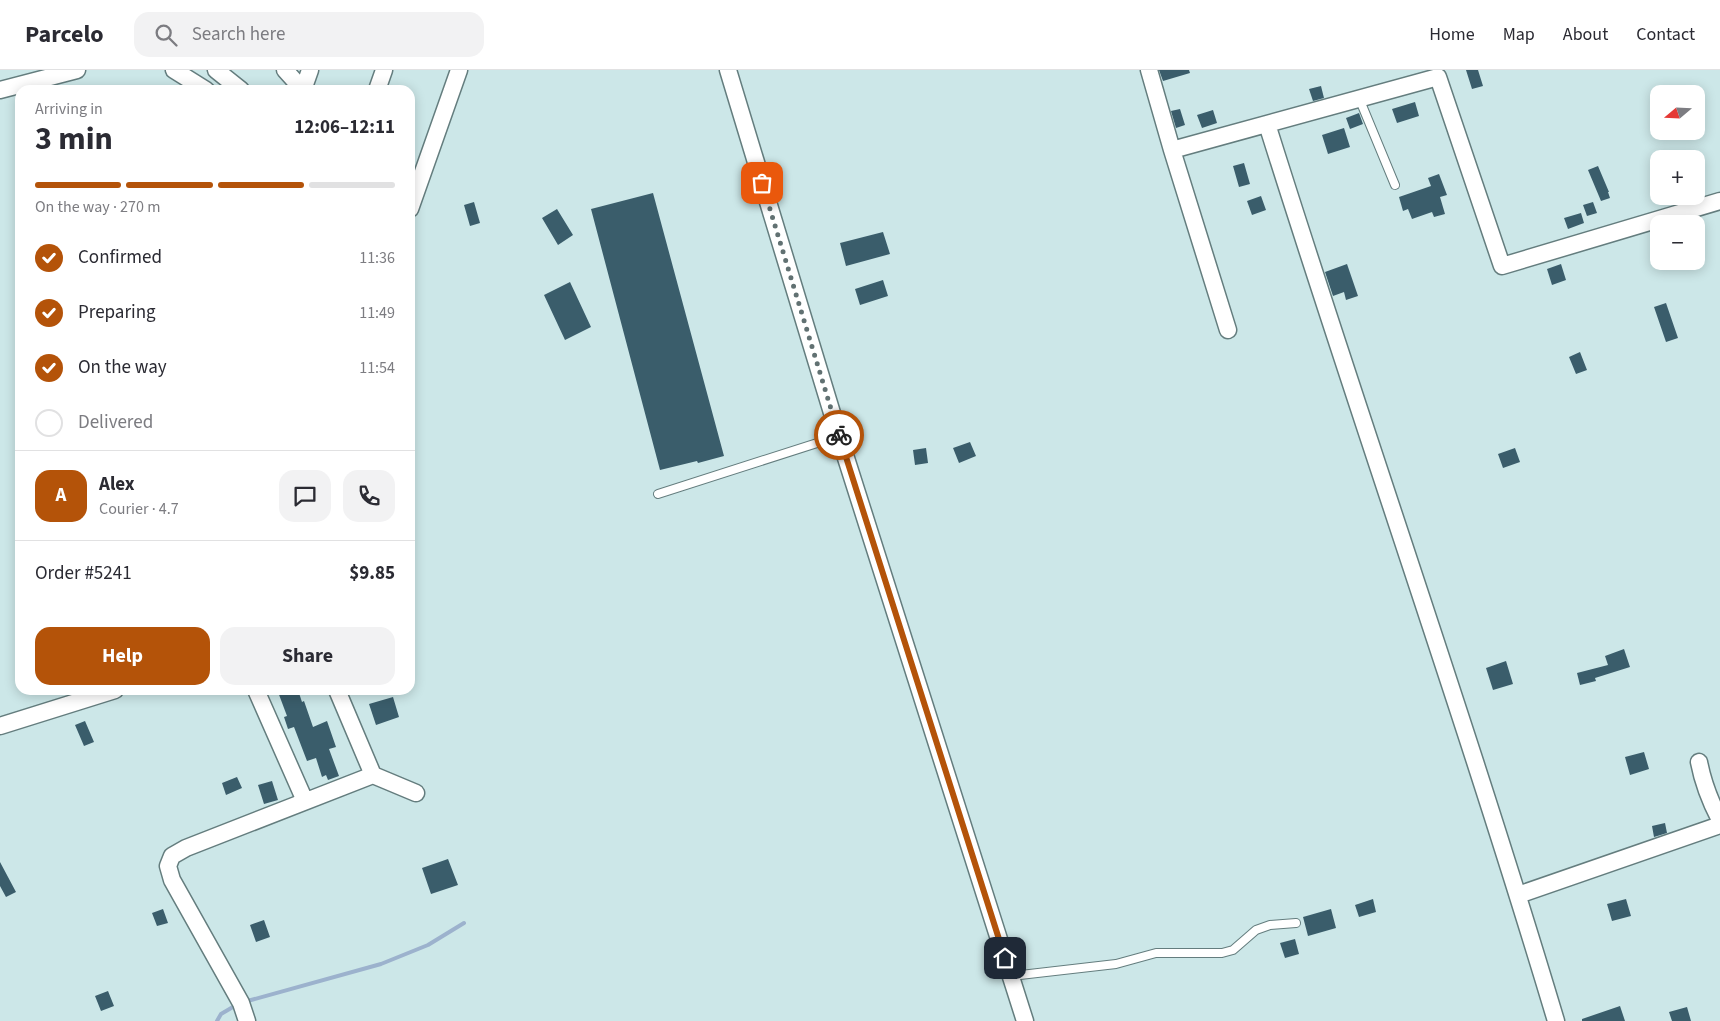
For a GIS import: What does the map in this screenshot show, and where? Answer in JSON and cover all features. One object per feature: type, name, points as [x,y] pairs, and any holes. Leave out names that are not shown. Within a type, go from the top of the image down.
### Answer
[{"type":"street","points":[[19,85],[77,70]]},
{"type":"street","points":[[174,70],[198,85]]},
{"type":"street","points":[[216,70],[236,85]]},
{"type":"street","points":[[285,70],[298,85]]},
{"type":"street","points":[[305,85],[310,70]]},
{"type":"street","points":[[379,85],[384,70]]},
{"type":"street","points":[[415,195],[459,70]]},
{"type":"street","points":[[728,70],[839,436],[1025,1021]]},
{"type":"street","points":[[1149,70],[1228,330]]},
{"type":"street","points":[[1172,150],[1438,77],[1502,266],[1720,201]]},
{"type":"street","points":[[0,90],[15,86]]},
{"type":"street","points":[[1267,124],[1327,314],[1518,895],[1556,1021]]},
{"type":"street","points":[[0,726],[98,695]]},
{"type":"street","points":[[258,695],[305,802]]},
{"type":"street","points":[[339,695],[373,775],[416,793]]},
{"type":"street","points":[[1700,762],[1702,779],[1707,794],[1720,820]]},
{"type":"street","points":[[247,1021],[241,1003],[172,880],[168,866],[172,856],[186,848],[373,775]]},
{"type":"street","points":[[1518,895],[1720,825]]},
{"type":"lane","points":[[1359,98],[1395,185]]},
{"type":"lane","points":[[658,494],[839,436]]},
{"type":"lane","points":[[1011,976],[1116,964],[1156,953],[1222,953],[1233,950],[1256,930],[1270,926],[1296,923]]},
{"type":"building","points":[[1159,70],[1189,70],[1190,73],[1163,81]]},
{"type":"building","points":[[1466,70],[1478,70],[1483,86],[1472,89]]},
{"type":"building","points":[[1321,86],[1324,98],[1313,101],[1309,89]]},
{"type":"building","points":[[1415,102],[1419,116],[1397,123],[1392,109]]},
{"type":"building","points":[[1180,109],[1185,125],[1176,128],[1171,111]]},
{"type":"building","points":[[1213,110],[1217,123],[1202,128],[1197,115]]},
{"type":"building","points":[[1359,113],[1363,124],[1350,129],[1346,118]]},
{"type":"building","points":[[1344,128],[1350,147],[1328,154],[1322,135]]},
{"type":"building","points":[[1244,163],[1250,184],[1239,187],[1233,166]]},
{"type":"building","points":[[1598,166],[1610,198],[1601,201],[1588,170]]},
{"type":"building","points":[[1439,174],[1447,195],[1440,197],[1445,214],[1434,217],[1432,212],[1412,219],[1408,209],[1403,211],[1399,197],[1431,186],[1428,178]]},
{"type":"building","points":[[653,193],[724,456],[660,470],[591,209]]},
{"type":"building","points":[[1261,196],[1266,210],[1252,215],[1247,201]]},
{"type":"building","points":[[474,202],[480,223],[470,226],[464,205]]},
{"type":"building","points":[[1593,202],[1597,213],[1587,216],[1583,205]]},
{"type":"building","points":[[557,209],[573,235],[558,245],[542,218]]},
{"type":"building","points":[[1581,213],[1584,223],[1568,229],[1564,218]]},
{"type":"building","points":[[883,232],[890,254],[846,266],[840,243]]},
{"type":"building","points":[[1347,264],[1358,296],[1346,300],[1344,292],[1333,296],[1325,272]]},
{"type":"building","points":[[1561,264],[1566,280],[1552,285],[1547,269]]},
{"type":"building","points":[[883,280],[888,296],[860,305],[855,289]]},
{"type":"building","points":[[570,282],[591,327],[565,340],[544,295]]},
{"type":"building","points":[[1666,303],[1678,338],[1666,342],[1654,307]]},
{"type":"building","points":[[1580,352],[1587,370],[1576,374],[1569,357]]},
{"type":"building","points":[[970,442],[976,456],[959,463],[953,448]]},
{"type":"building","points":[[926,448],[928,463],[915,465],[913,450]]},
{"type":"building","points":[[1515,448],[1520,462],[1503,468],[1498,454]]},
{"type":"building","points":[[1624,649],[1630,667],[1595,678],[1596,681],[1580,685],[1577,673],[1608,665],[1605,656]]},
{"type":"building","points":[[1506,661],[1513,684],[1493,690],[1486,668]]},
{"type":"building","points":[[279,695],[300,695],[302,702],[304,701],[313,727],[327,721],[336,747],[329,749],[339,776],[328,780],[326,775],[322,777],[316,758],[307,761],[294,727],[288,729],[284,717],[287,716]]},
{"type":"building","points":[[393,697],[399,717],[376,725],[369,704]]},
{"type":"building","points":[[85,721],[94,742],[84,746],[75,725]]},
{"type":"building","points":[[1644,752],[1649,769],[1630,775],[1625,757]]},
{"type":"building","points":[[237,777],[242,788],[226,795],[222,783]]},
{"type":"building","points":[[272,781],[278,800],[264,804],[258,785]]},
{"type":"building","points":[[1665,823],[1667,833],[1654,837],[1652,826]]},
{"type":"building","points":[[448,859],[458,885],[431,894],[422,868]]},
{"type":"building","points":[[0,862],[16,892],[6,897],[0,886]]},
{"type":"building","points":[[1373,899],[1376,912],[1359,917],[1355,905]]},
{"type":"building","points":[[1626,899],[1631,916],[1612,921],[1607,904]]},
{"type":"building","points":[[163,909],[168,923],[157,926],[152,913]]},
{"type":"building","points":[[1331,909],[1336,928],[1308,936],[1303,917]]},
{"type":"building","points":[[264,920],[270,937],[256,942],[250,925]]},
{"type":"building","points":[[1295,939],[1299,954],[1285,958],[1280,943]]},
{"type":"building","points":[[108,991],[114,1006],[101,1011],[95,996]]},
{"type":"building","points":[[1620,1006],[1625,1021],[1582,1021],[1582,1019]]},
{"type":"building","points":[[1687,1007],[1691,1021],[1672,1021],[1669,1012]]},
{"type":"waterway","points":[[244,1002],[381,964],[428,945],[464,923]]},
{"type":"waterway","points":[[217,1021],[221,1014],[238,1004]]},
{"type":"way so far","points":[[762,183],[839,435]]},
{"type":"route","points":[[839,435],[1005,958]]}]
